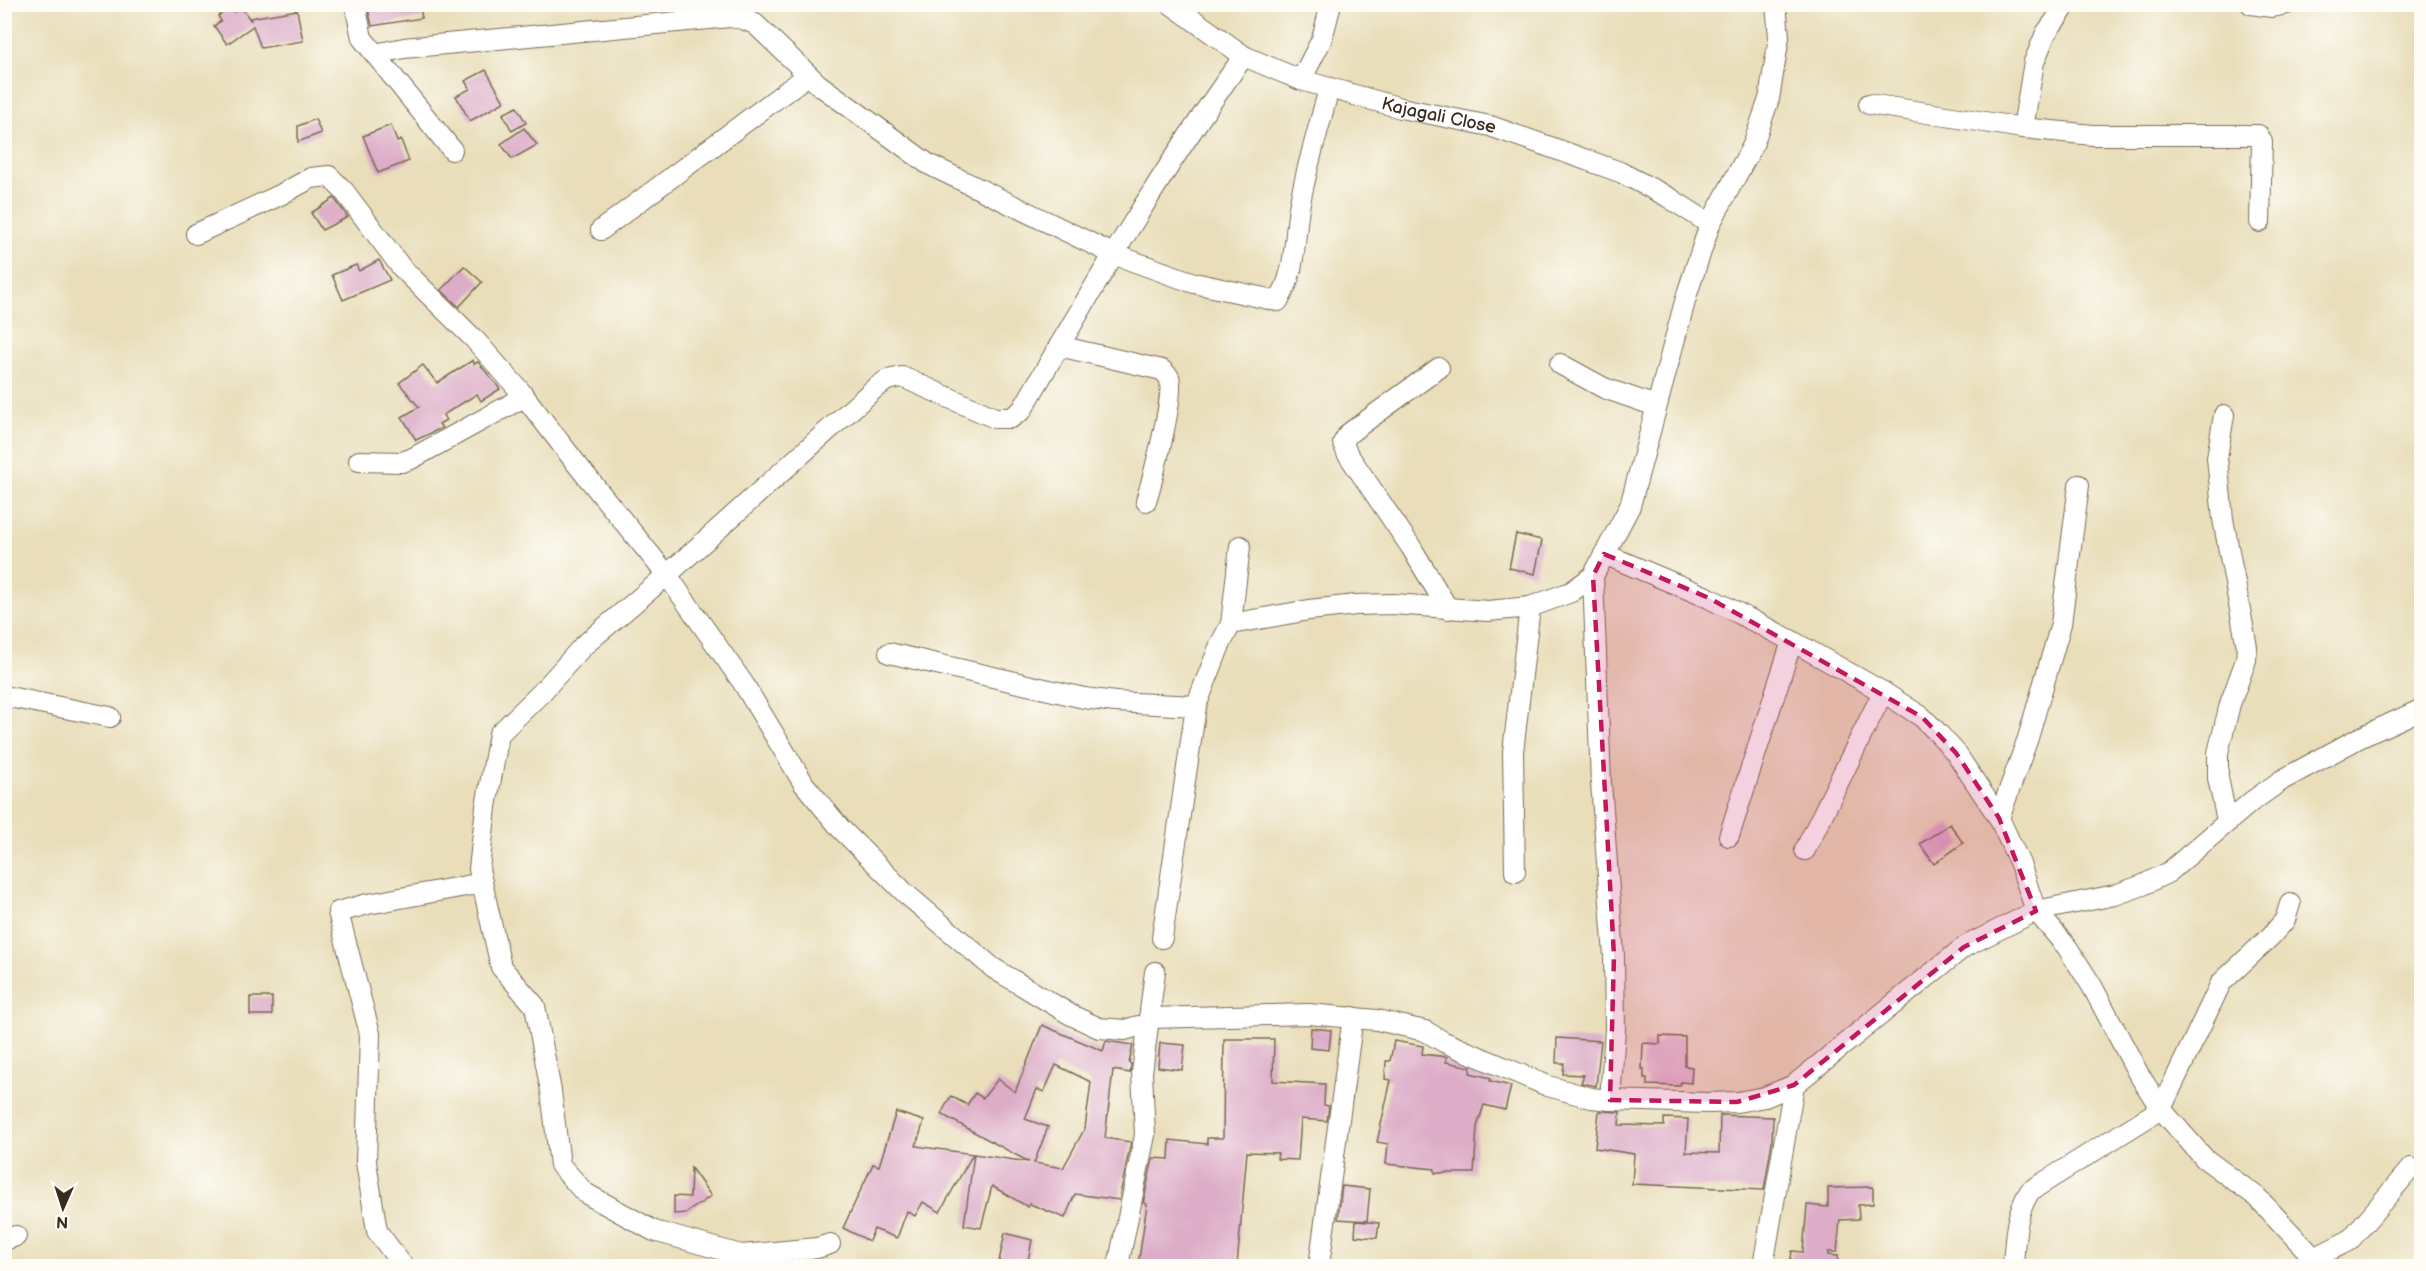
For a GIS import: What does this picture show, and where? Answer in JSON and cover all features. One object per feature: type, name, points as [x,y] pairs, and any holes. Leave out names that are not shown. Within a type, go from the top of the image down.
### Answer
[{"type":"street","points":[[355,4],[362,38],[452,150]]},
{"type":"street","name":"Kajagali Close","points":[[1172,4],[1244,56],[1301,80],[1401,108],[1490,126],[1567,153],[1620,172],[1668,197],[1710,224]]},
{"type":"street","points":[[1301,80],[1322,39],[1331,4]]},
{"type":"street","points":[[1231,624],[1309,610],[1356,605],[1394,604],[1488,611],[1530,607],[1572,592],[1593,576],[1630,507],[1687,294],[1710,224],[1753,145],[1769,99],[1779,37],[1776,4]]},
{"type":"street","points":[[2023,128],[2034,62],[2046,33],[2067,4]]},
{"type":"street","points":[[2251,4],[2272,8],[2287,4]]},
{"type":"street","points":[[375,54],[404,48],[730,17],[743,19],[755,24],[807,75],[928,164],[1113,254],[1194,283],[1278,301],[1289,278],[1299,209],[1329,88]]},
{"type":"street","points":[[830,1244],[817,1248],[741,1255],[654,1231],[585,1193],[560,1165],[551,1091],[535,1006],[501,967],[479,869],[486,807],[499,735],[583,646],[667,575],[874,389],[887,380],[902,377],[995,418],[1011,418],[1022,410],[1113,254],[1193,126],[1244,56]]},
{"type":"street","points":[[602,230],[807,75]]},
{"type":"street","points":[[1869,104],[2023,128],[2093,135],[2258,135],[2262,142],[2260,222]]},
{"type":"street","points":[[196,234],[311,178],[328,176],[344,191],[401,267],[475,340],[524,397],[667,575],[743,683],[804,784],[841,829],[883,872],[993,968],[1030,992],[1098,1028],[1125,1030],[1143,1022],[1308,1014],[1353,1017],[1425,1031],[1444,1042],[1548,1086],[1591,1098],[1709,1103],[1737,1102],[1765,1097],[1794,1085],[1964,947],[2036,910],[2074,904],[2143,885],[2169,872],[2266,790],[2310,763],[2421,710]]},
{"type":"street","points":[[1059,346],[1162,370],[1169,376],[1170,387],[1163,438],[1146,501]]},
{"type":"street","points":[[1560,364],[1604,388],[1656,406]]},
{"type":"street","points":[[1439,368],[1348,434],[1343,443],[1347,453],[1411,547],[1448,609]]},
{"type":"street","points":[[359,461],[402,462],[411,459],[524,397]]},
{"type":"street","points":[[2224,415],[2217,458],[2220,489],[2223,519],[2247,647],[2246,660],[2230,704],[2218,753],[2218,778],[2227,821]]},
{"type":"street","points":[[1999,818],[2028,738],[2061,624],[2079,486]]},
{"type":"street","points":[[1162,938],[1196,706],[1220,645],[1231,624],[1240,546]]},
{"type":"street","points":[[1604,554],[1709,598],[1792,641],[1883,692],[1922,717],[1956,753],[1999,818],[2020,864],[2036,910],[2067,947],[2092,986],[2138,1073],[2161,1109],[2204,1158],[2257,1197],[2316,1262],[2350,1240],[2411,1168]]},
{"type":"street","points":[[1593,576],[1601,783],[1614,956],[1615,1030],[1610,1100]]},
{"type":"street","points":[[1515,872],[1513,752],[1530,607]]},
{"type":"street","points":[[1729,836],[1792,641]]},
{"type":"street","points":[[889,653],[1084,698],[1114,702],[1196,706]]},
{"type":"street","points":[[1805,850],[1883,692]]},
{"type":"street","points":[[4,696],[110,717]]},
{"type":"street","points":[[402,1266],[377,1230],[366,1162],[370,1034],[338,912],[368,904],[482,883]]},
{"type":"street","points":[[2013,1266],[2017,1218],[2030,1191],[2161,1109],[2211,999],[2221,983],[2284,920],[2290,904]]},
{"type":"street","points":[[1119,1266],[1145,1135],[1142,1073],[1143,1022],[1155,972]]},
{"type":"street","points":[[1319,1266],[1353,1017]]},
{"type":"street","points":[[1763,1266],[1794,1085]]},
{"type":"highlighted area","points":[[1604,554],[1709,598],[1922,717],[1956,753],[1999,818],[2036,911],[1964,947],[1794,1085],[1737,1102],[1610,1100],[1614,956],[1593,576]]},
{"type":"building","points":[[367,4],[419,4],[422,18],[372,26]]},
{"type":"building","points":[[231,7],[234,12],[241,7],[251,21],[250,18],[297,10],[303,41],[261,48],[253,26],[227,44],[214,26],[221,21],[218,16]]},
{"type":"building","points":[[486,70],[504,102],[470,121],[456,96],[470,89],[465,81]]},
{"type":"building","points":[[517,107],[526,123],[512,131],[503,114]]},
{"type":"building","points":[[315,119],[321,133],[298,142],[298,126]]},
{"type":"building","points":[[391,125],[397,142],[401,140],[409,161],[378,173],[363,136]]},
{"type":"building","points":[[524,128],[537,145],[512,159],[501,144]]},
{"type":"building","points":[[334,198],[348,217],[322,230],[311,213]]},
{"type":"building","points":[[379,260],[390,280],[343,300],[332,275],[356,265],[359,271]]},
{"type":"building","points":[[464,266],[482,282],[459,307],[441,290]]},
{"type":"building","points":[[473,360],[474,364],[478,362],[500,389],[481,401],[477,394],[443,415],[446,420],[439,424],[442,428],[416,440],[402,417],[419,407],[399,383],[423,365],[437,383]]},
{"type":"building","points":[[1516,534],[1542,540],[1535,574],[1509,568]]},
{"type":"building","points":[[1950,824],[1963,843],[1934,864],[1920,844]]},
{"type":"building","points":[[250,997],[272,997],[272,1015],[250,1015]]},
{"type":"building","points":[[1042,1025],[1103,1051],[1106,1041],[1133,1045],[1129,1063],[1131,1064],[1130,1073],[1113,1070],[1105,1138],[1131,1142],[1119,1200],[1075,1194],[1065,1218],[1030,1204],[1028,1207],[992,1186],[981,1228],[964,1225],[974,1154],[1029,1162],[941,1114],[951,1096],[967,1105],[975,1093],[983,1098],[998,1079],[1015,1092]],"holes":[[[1056,1065],[1091,1082],[1085,1128],[1063,1168],[1034,1163],[1048,1127],[1025,1119],[1037,1089],[1044,1092]]]},
{"type":"building","points":[[1311,1028],[1331,1030],[1329,1050],[1310,1048]]},
{"type":"building","points":[[1660,1036],[1685,1037],[1685,1066],[1692,1067],[1691,1083],[1681,1082],[1680,1086],[1647,1085],[1647,1078],[1644,1078],[1644,1069],[1642,1069],[1643,1043],[1660,1044]]},
{"type":"building","points":[[1557,1038],[1601,1041],[1596,1086],[1581,1083],[1584,1075],[1563,1074],[1564,1063],[1556,1063]]},
{"type":"building","points":[[1224,1039],[1274,1039],[1273,1081],[1325,1084],[1324,1105],[1329,1106],[1327,1121],[1301,1119],[1298,1160],[1277,1159],[1278,1153],[1247,1152],[1237,1266],[1138,1266],[1147,1204],[1143,1203],[1153,1158],[1169,1159],[1170,1140],[1207,1144],[1207,1138],[1223,1138]]},
{"type":"building","points":[[1394,1041],[1423,1046],[1422,1054],[1447,1057],[1446,1062],[1471,1067],[1470,1073],[1511,1086],[1505,1110],[1484,1105],[1477,1127],[1474,1173],[1435,1173],[1435,1169],[1386,1164],[1388,1144],[1377,1142],[1391,1080],[1385,1079],[1386,1061],[1390,1061]]},
{"type":"building","points":[[1160,1043],[1185,1045],[1182,1070],[1158,1067]]},
{"type":"building","points":[[1599,1111],[1620,1112],[1619,1125],[1664,1126],[1664,1118],[1688,1119],[1686,1152],[1719,1153],[1720,1115],[1773,1117],[1772,1141],[1764,1190],[1632,1184],[1634,1154],[1595,1148]]},
{"type":"building","points":[[896,1112],[924,1121],[916,1146],[973,1154],[940,1212],[923,1202],[915,1216],[907,1211],[897,1238],[874,1229],[869,1241],[843,1228],[873,1164],[879,1166]]},
{"type":"building","points":[[691,1168],[711,1196],[686,1213],[674,1214],[674,1196],[690,1197]]},
{"type":"building","points":[[1342,1186],[1370,1189],[1367,1221],[1338,1219]]},
{"type":"building","points":[[1873,1187],[1873,1204],[1858,1205],[1859,1219],[1840,1220],[1837,1252],[1828,1252],[1828,1255],[1838,1256],[1837,1266],[1790,1266],[1792,1251],[1803,1252],[1807,1205],[1828,1207],[1828,1188]]},
{"type":"building","points":[[1356,1221],[1379,1223],[1377,1238],[1355,1236]]},
{"type":"building","points":[[1005,1233],[1032,1240],[1027,1266],[998,1266]]}]
